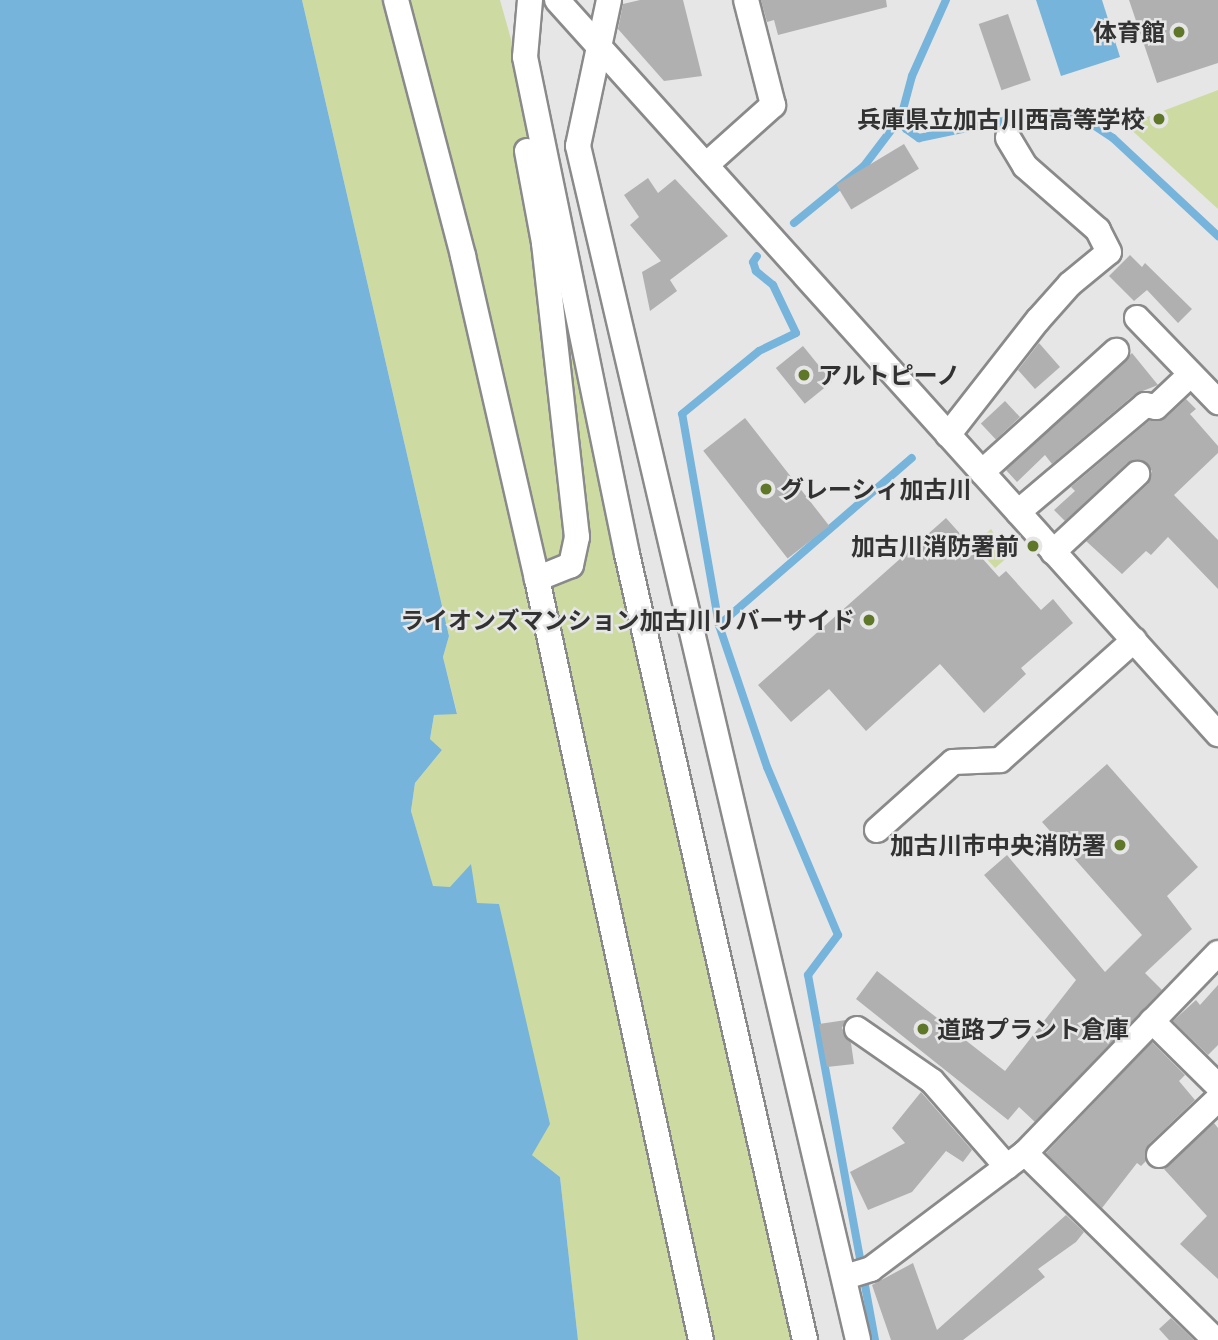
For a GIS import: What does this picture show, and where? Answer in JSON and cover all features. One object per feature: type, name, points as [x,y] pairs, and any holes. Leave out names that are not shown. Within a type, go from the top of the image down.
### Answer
[{"type":"street","points":[[396,0],[463,256],[537,579],[701,1340]]},
{"type":"street","points":[[530,0],[525,57],[517,97],[544,243],[577,537],[571,565],[537,579]]},
{"type":"street","points":[[557,0],[1218,734]]},
{"type":"street","points":[[609,0],[578,146],[772,984],[845,1277],[858,1340]]},
{"type":"street","points":[[706,165],[773,105],[746,0]]},
{"type":"street","points":[[525,57],[627,554],[805,1340]]},
{"type":"street","points":[[948,435],[1038,320],[1070,284],[1109,252],[1098,230],[1019,172],[1008,138]]},
{"type":"street","points":[[1137,318],[1217,400]]},
{"type":"street","points":[[982,472],[1116,351]]},
{"type":"street","points":[[1018,512],[1144,405],[1156,407],[1190,375]]},
{"type":"street","points":[[1054,552],[1137,474]]},
{"type":"street","points":[[877,830],[953,762],[1000,760],[1134,640]]},
{"type":"street","points":[[845,1277],[871,1269],[1016,1160],[1218,953]]},
{"type":"street","points":[[1152,1021],[1218,1086]]},
{"type":"street","points":[[857,1029],[932,1081],[1214,1340]]},
{"type":"street","points":[[1160,1155],[1218,1099]]},
{"type":"green space","points":[[302,0],[500,0],[518,64],[799,1340],[578,1340],[560,1177],[532,1155],[477,903],[450,887],[433,887],[411,811],[415,783],[442,750],[430,739],[434,715],[457,713],[443,657],[449,636]]},
{"type":"green space","points":[[1218,90],[1218,209],[1126,125]]},
{"type":"green space","points":[[991,529],[1009,556],[995,568],[974,545]]},
{"type":"water","points":[[0,0],[302,0],[449,636],[443,657],[457,714],[434,715],[430,739],[442,750],[415,783],[411,811],[433,886],[450,887],[471,864],[477,903],[499,904],[550,1124],[532,1155],[560,1177],[578,1340],[0,1340]]},
{"type":"water","points":[[1036,0],[1102,0],[1120,57],[1061,76]]},
{"type":"building","points":[[640,0],[683,0],[702,76],[664,81],[618,29],[623,4]]},
{"type":"building","points":[[761,0],[886,0],[887,7],[778,35],[774,20],[767,22]]},
{"type":"building","name":"体育館","points":[[1129,0],[1218,0],[1218,63],[1157,83]]},
{"type":"building","points":[[1008,14],[1031,80],[1001,90],[979,24]]},
{"type":"building","points":[[904,144],[919,169],[851,210],[836,185]]},
{"type":"building","points":[[648,178],[658,193],[675,179],[728,236],[670,280],[677,291],[650,311],[642,272],[661,261],[630,225],[639,217],[624,195]]},
{"type":"building","points":[[1130,255],[1142,267],[1145,263],[1192,309],[1178,323],[1147,290],[1134,301],[1109,276]]},
{"type":"building","points":[[1039,343],[1060,367],[1035,389],[1018,370]]},
{"type":"building","name":"アルトピーノ","points":[[803,346],[832,382],[805,404],[776,368]]},
{"type":"building","points":[[1132,353],[1158,385],[1135,394],[1052,464],[1045,455],[1017,482],[1006,470]]},
{"type":"building","points":[[1186,399],[1196,409],[1190,414],[1218,446],[1218,453],[1174,495],[1218,540],[1218,589],[1168,537],[1151,555],[1146,551],[1122,574],[1086,541],[1148,484],[1152,471],[1142,460],[1127,463],[1065,521],[1054,510],[1075,491],[1071,487],[1149,421],[1166,418]]},
{"type":"building","points":[[1005,401],[1020,417],[996,440],[981,424]]},
{"type":"building","name":"グレーシィ加古川","points":[[745,418],[829,526],[788,559],[703,451]]},
{"type":"building","points":[[946,518],[999,577],[1006,571],[1041,610],[1053,599],[1073,623],[1021,668],[1026,674],[984,713],[940,664],[866,731],[829,689],[791,722],[758,685]]},
{"type":"building","points":[[1107,764],[1198,867],[1167,896],[1192,929],[1145,973],[1162,990],[1035,1122],[1019,1107],[1008,1120],[856,999],[877,971],[1005,1071],[1076,980],[984,875],[1007,855],[1105,972],[1142,935],[1042,822]]},
{"type":"building","points":[[1218,985],[1218,1045],[1208,1055],[1173,1021],[1196,1000],[1200,1005]]},
{"type":"building","points":[[846,1020],[842,1028],[851,1043],[854,1064],[827,1067],[819,1024]]},
{"type":"building","points":[[1152,1042],[1185,1075],[1179,1081],[1195,1100],[1149,1144],[1146,1161],[1141,1166],[1137,1163],[1102,1208],[1046,1153]]},
{"type":"building","points":[[921,1092],[972,1150],[963,1162],[946,1151],[912,1192],[868,1210],[850,1172],[905,1143],[892,1128]]},
{"type":"building","points":[[1214,1123],[1218,1128],[1218,1279],[1180,1244],[1207,1216],[1164,1169]]},
{"type":"building","points":[[1066,1215],[1084,1232],[1076,1242],[1038,1269],[1045,1277],[963,1340],[891,1340],[872,1285],[913,1263],[937,1330]]},
{"type":"building","points":[[1171,1318],[1194,1340],[1169,1340],[1159,1329]]},
{"type":"waterway","points":[[794,223],[864,166],[901,117],[912,76],[946,0]]},
{"type":"waterway","points":[[901,117],[906,129],[919,138],[1029,115],[1078,115],[1113,138],[1218,236]]},
{"type":"waterway","points":[[719,625],[682,414],[759,351],[796,333],[773,285],[756,271],[753,262],[757,256]]},
{"type":"waterway","points":[[875,1340],[808,975],[838,935],[767,767],[719,625],[912,458]]},
{"type":"place","name":"体育館","points":[[1179,32]]},
{"type":"place","name":"兵庫県立加古川西高等学校","points":[[1159,119]]},
{"type":"place","name":"アルトピーノ","points":[[804,375]]},
{"type":"place","name":"グレーシィ加古川","points":[[766,489]]},
{"type":"place","name":"加古川消防署前","points":[[1033,546]]},
{"type":"place","name":"ライオンズマンション加古川リバーサイド","points":[[869,620]]},
{"type":"place","name":"加古川市中央消防署","points":[[1120,845]]},
{"type":"place","name":"道路プラント倉庫","points":[[923,1029]]}]
